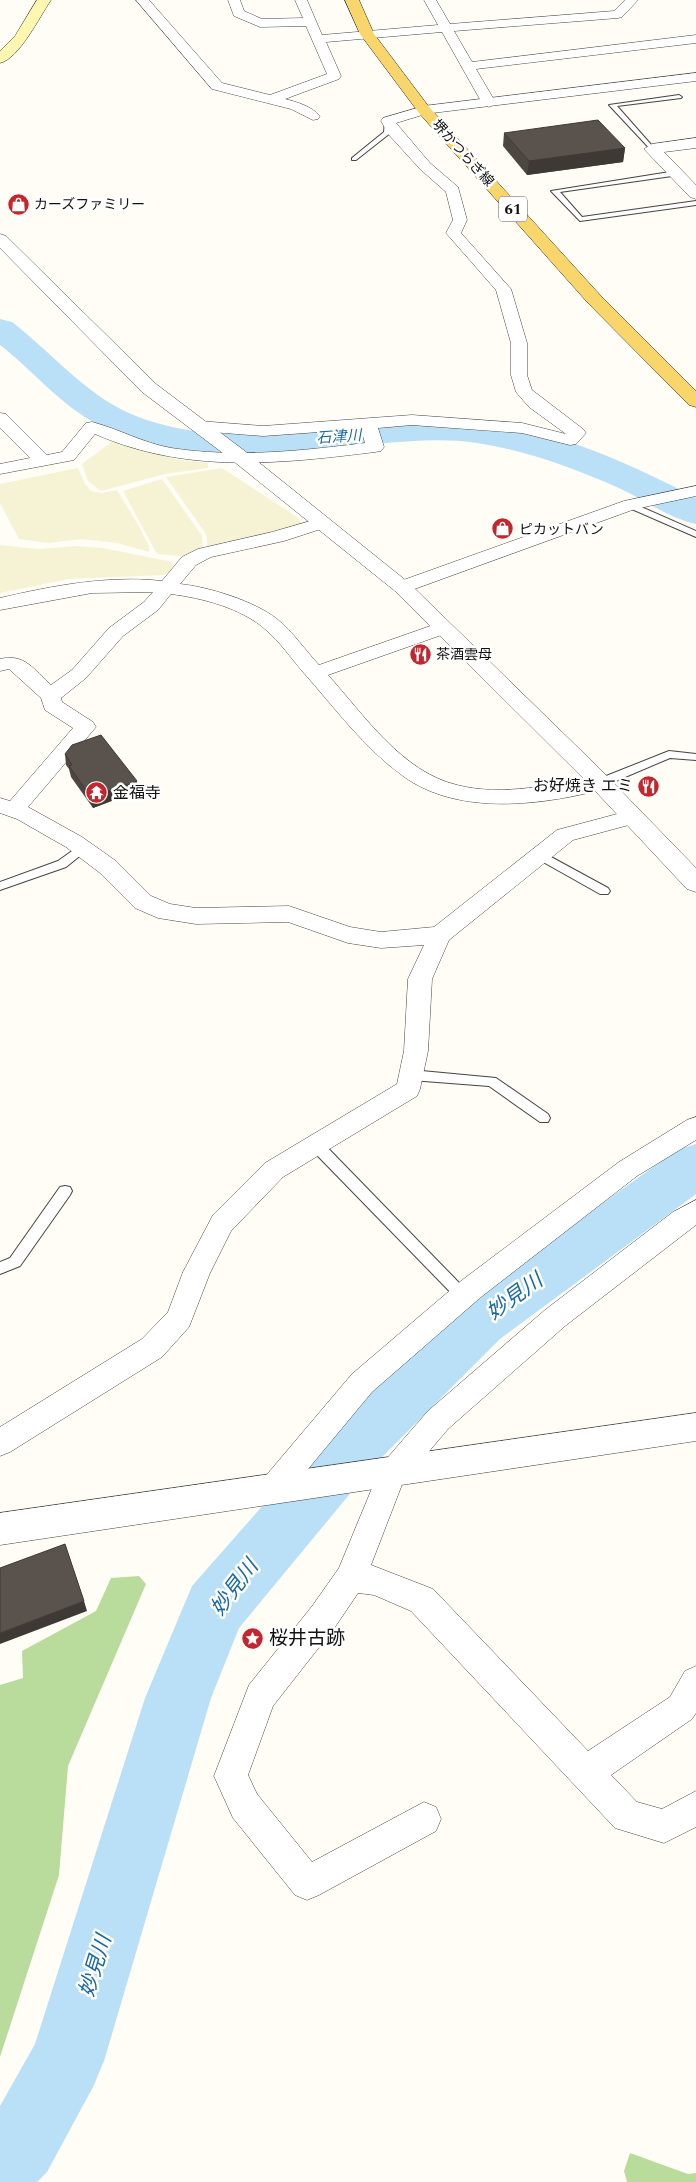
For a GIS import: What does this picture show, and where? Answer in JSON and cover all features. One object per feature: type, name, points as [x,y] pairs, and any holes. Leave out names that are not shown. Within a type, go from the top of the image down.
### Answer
[{"type":"main road","points":[[0,59],[20,38],[44,0]]},
{"type":"main road","name":"堺かつらぎ線","points":[[352,0],[367,34],[390,68],[424,110],[594,299],[696,401]]},
{"type":"street","points":[[142,0],[217,86],[296,106],[314,116]]},
{"type":"street","points":[[234,0],[238,13],[260,24],[312,22]]},
{"type":"street","points":[[273,99],[334,76],[301,0]]},
{"type":"street","points":[[430,0],[444,28],[469,66],[489,103]]},
{"type":"street","points":[[319,39],[618,14],[632,0]]},
{"type":"street","points":[[469,66],[696,39]]},
{"type":"street","points":[[201,426],[263,431],[412,420],[522,428],[570,440],[577,433],[535,403],[524,392],[519,375],[519,344],[503,289],[454,233],[460,220],[453,190],[425,166],[394,132],[388,121],[409,112],[696,77]]},
{"type":"street","points":[[652,149],[696,143]]},
{"type":"street","points":[[652,149],[696,194]]},
{"type":"street","points":[[0,239],[149,388],[201,426],[402,588],[600,783],[696,883]]},
{"type":"street","points":[[0,418],[43,461]]},
{"type":"street","points":[[0,470],[68,456],[92,427],[130,442],[171,453],[241,458],[316,454],[375,447],[368,422]]},
{"type":"street","points":[[402,588],[638,503],[696,491]]},
{"type":"street","points":[[51,696],[79,674],[116,632],[151,606],[189,561],[205,553],[277,537],[322,523]]},
{"type":"street","points":[[0,604],[36,595],[81,588],[168,586],[208,595],[233,603],[270,623],[390,757],[424,782],[453,792],[480,798],[546,792],[600,783]]},
{"type":"street","points":[[315,673],[443,628]]},
{"type":"street","points":[[0,665],[13,662],[51,696],[52,705],[86,727],[7,807],[25,814],[82,848],[108,867],[143,902],[166,912],[196,916],[289,914],[348,935],[381,940],[440,935]]},
{"type":"street","points":[[0,1443],[152,1348],[179,1319],[197,1272],[222,1223],[274,1170],[408,1089],[416,1051],[420,979],[440,935],[565,835],[632,817]]},
{"type":"street","points":[[279,1488],[362,1383],[463,1296],[628,1169],[696,1127]]},
{"type":"street","points":[[424,1820],[307,1883],[245,1806],[231,1776],[260,1696],[324,1616],[351,1577],[386,1474],[438,1420],[555,1318],[696,1211]]},
{"type":"street","points":[[0,1530],[696,1427]]},
{"type":"street","points":[[351,1577],[375,1580],[422,1600],[627,1816],[664,1826],[696,1808]]},
{"type":"street","points":[[586,1772],[681,1708],[696,1682]]},
{"type":"lane","points":[[652,149],[612,105],[679,97]]},
{"type":"lane","points":[[354,159],[387,133],[388,121]]},
{"type":"lane","points":[[676,173],[555,191],[580,219],[696,203]]},
{"type":"lane","points":[[638,503],[696,534]]},
{"type":"lane","points":[[600,783],[668,754],[696,757]]},
{"type":"lane","points":[[0,886],[62,864],[82,848]]},
{"type":"lane","points":[[540,855],[604,892]]},
{"type":"lane","points":[[411,1075],[492,1080],[544,1118]]},
{"type":"lane","points":[[316,1145],[463,1296]]},
{"type":"lane","points":[[0,1268],[15,1262],[65,1191]]},
{"type":"shaded area","points":[[113,441],[180,460],[208,463],[208,468],[165,474],[101,491],[88,481],[82,464]]},
{"type":"shaded area","points":[[78,468],[85,484],[91,491],[101,493],[117,490],[149,546],[149,552],[117,543],[81,539],[48,543],[19,539],[0,503],[0,484]]},
{"type":"shaded area","points":[[222,468],[297,517],[302,524],[272,536],[208,549],[206,534],[166,477]]},
{"type":"shaded area","points":[[162,479],[202,536],[203,549],[180,556],[157,554],[123,491]]},
{"type":"shaded area","points":[[0,545],[39,549],[76,546],[103,548],[168,561],[172,563],[173,569],[164,575],[69,579],[0,593]]},
{"type":"green space","points":[[139,1576],[146,1584],[68,1766],[59,1875],[0,2057],[0,1685],[23,1678],[22,1651],[96,1611],[111,1578]]},
{"type":"green space","points":[[630,2153],[688,2174],[696,2173],[696,2182],[627,2182],[624,2171]]},
{"type":"building","points":[[598,120],[625,148],[529,161],[504,133]]},
{"type":"building","points":[[101,735],[137,781],[91,797],[69,766],[72,765],[65,754],[72,745]]},
{"type":"building","points":[[65,1544],[84,1601],[0,1633],[0,1568]]},
{"type":"waterway","name":"石津川","points":[[0,329],[87,402],[119,421],[157,434],[197,441],[237,444],[400,431],[440,430],[474,432],[508,437],[541,445],[573,456],[636,482],[696,513]]},
{"type":"waterway","name":"妙見川","points":[[0,2165],[20,2145],[67,2061],[178,1698],[215,1608],[351,1448],[480,1322],[696,1165]]},
{"type":"place","name":"カーズファミリー","points":[[18,204]]},
{"type":"place","name":"ピカットバン","points":[[503,529]]},
{"type":"place","name":"茶酒雲母","points":[[420,654]]},
{"type":"place","name":"お好焼き エミ","points":[[649,786]]},
{"type":"place","name":"金福寺","points":[[97,793]]},
{"type":"place","name":"桜井古跡","points":[[253,1638]]}]
